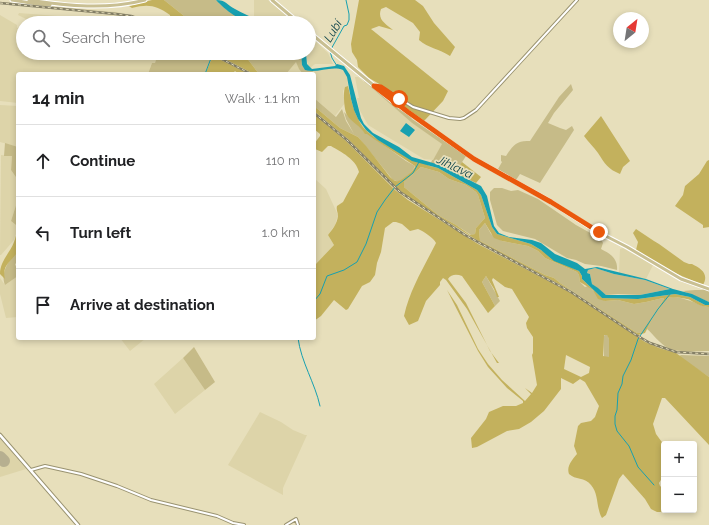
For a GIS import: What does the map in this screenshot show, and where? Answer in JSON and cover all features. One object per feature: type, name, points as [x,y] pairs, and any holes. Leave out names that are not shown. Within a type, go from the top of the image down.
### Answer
[{"type":"main road","points":[[12,0],[37,4],[110,6],[145,0]]},
{"type":"main road","points":[[29,0],[64,4]]},
{"type":"main road","points":[[45,0],[64,4]]},
{"type":"main road","points":[[272,0],[291,16]]},
{"type":"main road","points":[[316,38],[408,112],[479,162],[548,200],[599,232],[681,279],[709,290]]},
{"type":"main road","points":[[0,435],[78,525]]},
{"type":"street","points":[[374,86],[381,87],[422,111],[455,119],[467,117],[473,114],[577,0]]},
{"type":"street","points":[[30,470],[45,466],[81,474],[117,486],[151,500],[218,516],[233,523],[244,525]]},
{"type":"street","points":[[286,525],[296,519],[298,525]]},
{"type":"shaded area","points":[[152,0],[164,0],[184,16],[170,16],[160,9],[152,6],[132,8],[129,6]]},
{"type":"shaded area","points":[[164,0],[216,0],[224,8],[238,16],[184,16]]},
{"type":"shaded area","points":[[254,0],[268,0],[287,16],[254,16]]},
{"type":"shaded area","points":[[359,0],[415,0],[423,6],[434,23],[455,47],[450,56],[426,45],[419,40],[420,32],[413,23],[386,7],[381,9],[380,16],[381,19],[393,30],[379,26],[371,29],[448,91],[443,101],[424,121],[392,98],[393,92],[369,78],[358,67],[357,60],[352,52],[351,44]]},
{"type":"shaded area","points":[[0,3],[116,12],[136,16],[122,16]]},
{"type":"shaded area","points":[[19,13],[57,16],[20,16],[18,15]]},
{"type":"shaded area","points":[[0,15],[16,24],[16,60],[156,60],[155,63],[152,63],[149,72],[16,72],[16,103],[0,101]]},
{"type":"shaded area","points":[[316,42],[328,53],[333,64],[315,64],[310,68],[307,60],[316,60]]},
{"type":"shaded area","points":[[156,60],[211,60],[206,72],[149,72],[152,63],[155,63]]},
{"type":"shaded area","points":[[211,60],[221,60],[245,72],[235,71],[206,72]]},
{"type":"shaded area","points":[[221,60],[227,60],[250,72],[245,72]]},
{"type":"shaded area","points":[[227,60],[248,60],[257,72],[250,72]]},
{"type":"shaded area","points":[[248,60],[302,60],[302,65],[309,71],[313,71],[301,72],[296,62],[288,72],[257,72]]},
{"type":"shaded area","points":[[296,61],[303,72],[288,72]]},
{"type":"shaded area","points":[[334,68],[343,70],[347,77],[348,86],[345,87],[343,91],[345,103],[335,116],[316,100],[316,72],[313,71]]},
{"type":"shaded area","points":[[356,74],[408,114],[412,119],[466,156],[455,173],[440,165],[431,163],[442,144],[412,123]]},
{"type":"shaded area","points":[[355,77],[358,77],[364,82],[365,81],[412,123],[443,144],[433,160],[424,159],[368,125],[359,109],[357,98],[359,98]]},
{"type":"shaded area","points":[[571,84],[573,90],[554,113],[548,123],[566,130],[572,126],[574,130],[540,183],[520,174],[516,180],[498,169],[502,162],[501,155],[506,156],[513,146],[519,142],[530,141],[559,97]]},
{"type":"shaded area","points":[[348,86],[357,117],[369,133],[394,149],[430,166],[438,168],[477,190],[481,195],[492,227],[497,234],[531,244],[564,264],[579,271],[582,279],[602,298],[638,299],[675,294],[690,297],[705,305],[709,305],[709,307],[702,306],[690,300],[667,298],[654,315],[645,333],[638,335],[572,291],[480,242],[409,198],[348,139],[316,113],[316,108],[340,128],[358,137],[390,177],[396,181],[403,179],[413,170],[415,166],[365,134],[347,115],[344,93],[345,87]],"holes":[[[421,167],[439,172],[449,179],[466,185],[478,195],[485,218],[476,228],[475,234],[470,235],[438,215],[404,187],[404,182]],[[485,223],[494,238],[528,246],[538,251],[545,258],[577,272],[580,282],[593,290],[598,299],[605,301],[618,300],[634,304],[664,299],[642,333],[637,333],[554,278],[545,275],[480,241],[479,230]]]},
{"type":"shaded area","points":[[316,100],[336,117],[342,109],[346,121],[354,134],[344,112],[365,133],[415,166],[409,175],[400,182],[393,180],[358,137],[340,128],[316,108]]},
{"type":"shaded area","points":[[0,105],[16,106],[16,146],[0,142]]},
{"type":"shaded area","points":[[316,113],[342,133],[366,155],[400,191],[466,234],[572,291],[636,334],[651,342],[676,350],[709,353],[709,355],[676,353],[650,345],[571,293],[465,236],[399,193],[346,141],[316,116]]},
{"type":"shaded area","points":[[316,116],[346,141],[395,190],[408,200],[478,244],[571,293],[645,342],[676,353],[709,377],[709,445],[665,398],[662,398],[653,424],[656,434],[661,441],[661,480],[659,483],[661,487],[661,512],[651,509],[645,499],[623,474],[619,479],[606,515],[602,518],[594,489],[589,482],[569,474],[569,465],[577,454],[574,446],[578,426],[581,423],[591,421],[595,417],[599,406],[585,382],[580,379],[573,384],[561,378],[561,389],[544,411],[531,422],[519,429],[507,431],[477,447],[472,448],[471,438],[486,419],[489,412],[503,406],[516,406],[523,403],[523,401],[507,388],[488,367],[478,351],[447,290],[457,305],[478,349],[488,364],[502,380],[525,401],[531,394],[525,388],[532,393],[537,385],[532,355],[533,337],[527,328],[526,323],[529,317],[512,289],[505,287],[493,278],[492,280],[499,297],[497,297],[486,276],[482,282],[495,306],[488,313],[462,276],[454,275],[448,279],[466,303],[487,345],[467,309],[443,278],[440,285],[426,301],[418,321],[409,325],[404,316],[407,306],[418,278],[436,243],[423,231],[418,229],[410,231],[402,224],[396,222],[393,222],[385,228],[375,275],[370,282],[362,286],[348,309],[346,310],[334,300],[321,316],[316,320],[316,264],[334,245],[328,235],[334,227],[338,216],[337,206],[343,202],[359,172],[355,163],[343,153],[331,146],[328,146],[322,152],[316,149],[316,141],[320,136],[316,131]],"holes":[[[604,335],[607,335],[609,339],[609,357],[603,356]],[[566,355],[590,367],[589,373],[581,377],[564,369]]]},
{"type":"shaded area","points":[[601,116],[630,161],[623,167],[620,174],[607,166],[584,136]]},
{"type":"shaded area","points":[[5,143],[16,146],[16,177],[11,170],[12,156],[4,156]]},
{"type":"shaded area","points":[[1,155],[12,156],[11,170],[16,177],[16,205],[11,221],[16,225],[16,234],[14,240],[0,255]]},
{"type":"shaded area","points":[[709,160],[709,227],[703,228],[703,225],[675,206],[683,195],[685,186],[699,174]]},
{"type":"shaded area","points":[[462,162],[481,177],[476,183],[455,173]]},
{"type":"shaded area","points":[[421,167],[439,172],[449,179],[466,185],[476,192],[485,218],[476,228],[475,234],[471,235],[438,215],[404,187],[404,182]]},
{"type":"shaded area","points":[[316,180],[326,189],[338,215],[335,225],[328,235],[334,245],[316,264]]},
{"type":"shaded area","points":[[494,188],[502,188],[511,191],[518,190],[538,199],[576,225],[601,239],[603,243],[601,249],[613,257],[617,270],[585,264],[567,258],[535,239],[503,231],[497,225],[490,200],[490,192]]},
{"type":"shaded area","points":[[16,205],[16,225],[11,221]]},
{"type":"shaded area","points":[[485,223],[491,234],[502,241],[528,246],[538,251],[545,258],[577,272],[580,282],[585,287],[588,286],[605,301],[618,300],[634,304],[664,299],[642,333],[637,333],[554,278],[545,275],[480,241],[479,230]]},
{"type":"shaded area","points":[[636,229],[684,262],[692,264],[704,272],[705,281],[703,285],[670,271],[636,250],[638,242],[633,233]]},
{"type":"shaded area","points":[[16,236],[16,254],[6,266],[4,274],[5,279],[0,274],[0,269]]},
{"type":"shaded area","points":[[623,248],[653,265],[646,279],[619,273],[620,249]]},
{"type":"shaded area","points":[[16,252],[16,277],[5,285],[4,275],[6,266]]},
{"type":"shaded area","points":[[595,268],[614,274],[645,280],[670,289],[640,295],[606,295],[592,284],[590,274],[587,273],[588,270]]},
{"type":"shaded area","points":[[486,276],[500,301],[495,306],[482,282]]},
{"type":"shaded area","points":[[16,277],[16,317],[6,318],[0,294],[0,278],[5,285]]},
{"type":"shaded area","points":[[704,289],[709,291],[709,302],[683,291],[702,290]]},
{"type":"shaded area","points":[[667,298],[682,298],[709,307],[709,351],[673,350],[659,342],[647,329],[654,315]]},
{"type":"shaded area","points":[[607,334],[609,339],[610,357],[604,357],[603,336]]},
{"type":"shaded area","points":[[122,340],[144,340],[130,351]]},
{"type":"shaded area","points":[[194,347],[215,382],[205,390],[183,358]]},
{"type":"shaded area","points":[[679,356],[709,356],[709,377],[681,358]]},
{"type":"shaded area","points":[[183,358],[205,390],[175,414],[154,384]]},
{"type":"shaded area","points":[[260,412],[281,422],[293,430],[307,435],[283,488],[283,495],[228,465]]},
{"type":"shaded area","points":[[0,438],[26,469],[0,477]]},
{"type":"water","points":[[216,0],[224,2],[249,16],[236,16],[224,8]]},
{"type":"water","points":[[302,60],[307,60],[307,64],[312,69],[335,66],[337,64],[344,66],[350,75],[361,118],[364,124],[373,133],[399,147],[412,157],[440,165],[481,186],[487,196],[494,226],[499,233],[509,237],[532,240],[541,243],[555,254],[577,263],[585,269],[597,267],[646,279],[692,294],[709,302],[709,305],[705,305],[690,297],[675,294],[638,299],[602,298],[582,279],[579,271],[554,261],[531,244],[497,234],[492,227],[481,195],[477,190],[438,168],[412,161],[378,140],[366,130],[358,119],[354,110],[347,77],[343,70],[334,68],[314,71],[305,70],[302,65]],"holes":[[[595,268],[614,274],[645,280],[670,289],[640,295],[606,295],[592,284],[590,274],[587,273],[588,270]]]},
{"type":"water","points":[[406,123],[415,130],[409,137],[400,131]]},
{"type":"waterway","name":"Lubí","points":[[337,66],[330,51],[349,20],[346,0]]},
{"type":"waterway","points":[[206,72],[210,60]]},
{"type":"waterway","points":[[316,299],[320,294],[327,276],[344,270],[357,262],[366,244],[377,212],[395,187],[413,173],[419,162]]},
{"type":"waterway","points":[[654,485],[638,467],[629,446],[617,431],[615,416],[617,410],[618,393],[622,384],[623,376],[631,360],[638,339],[658,309],[671,293]]},
{"type":"waterway","points":[[298,340],[302,356],[320,406]]},
{"type":"runway","points":[[0,457],[4,461]]},
{"type":"railway","points":[[0,3],[131,16]]},
{"type":"railway","points":[[224,60],[247,72]]},
{"type":"railway","points":[[316,115],[347,140],[400,192],[465,235],[571,292],[650,343],[676,352],[709,354]]},
{"type":"route","points":[[399,99],[381,87],[374,86],[429,128],[487,168],[551,202],[599,232]]},
{"type":"water label","name":"Jihlava","points":[[455,167]]}]
